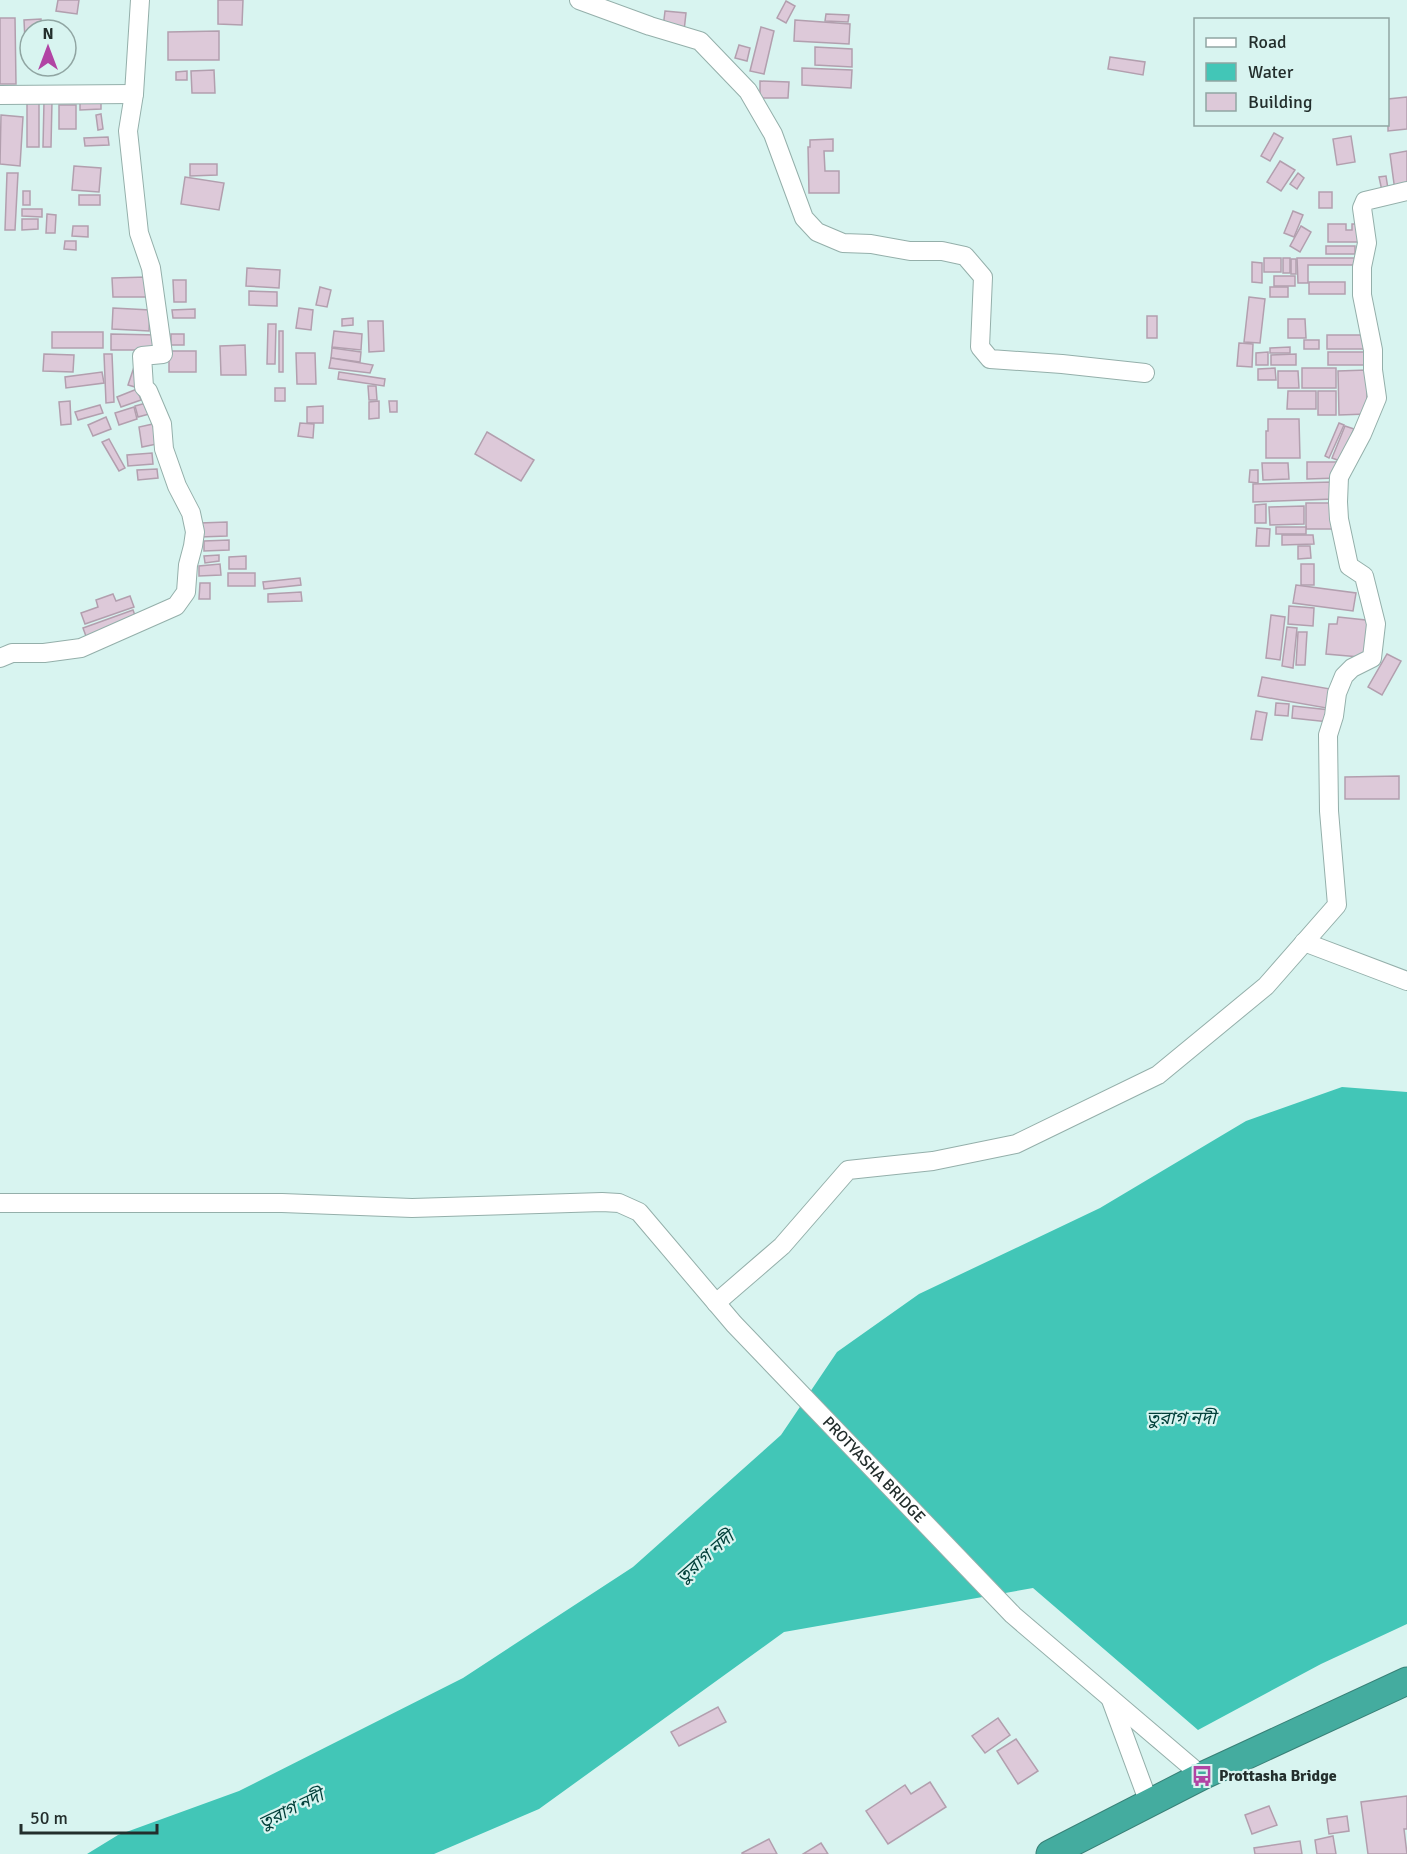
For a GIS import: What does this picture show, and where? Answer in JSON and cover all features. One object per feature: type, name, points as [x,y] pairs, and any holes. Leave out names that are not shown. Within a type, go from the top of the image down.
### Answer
[{"type":"highway","points":[[1050,1854],[1202,1776],[1407,1682]]},
{"type":"street","points":[[0,658],[12,653],[44,653],[81,648],[176,606],[186,592],[188,565],[195,532],[191,513],[177,486],[164,449],[162,424],[148,391],[144,387],[142,356],[163,354],[151,267],[139,233],[128,131],[134,94],[140,0]]},
{"type":"street","points":[[579,0],[650,26],[700,41],[748,91],[773,134],[804,218],[817,232],[843,243],[871,244],[910,251],[942,251],[965,256],[983,277],[980,347],[990,358],[1145,373]]},
{"type":"street","points":[[0,95],[134,94]]},
{"type":"street","points":[[716,1303],[782,1246],[848,1170],[933,1161],[1016,1144],[1158,1075],[1266,986],[1337,905],[1329,811],[1328,735],[1334,716],[1337,693],[1344,676],[1352,668],[1372,658],[1376,633],[1376,624],[1364,576],[1349,566],[1338,502],[1339,477],[1362,434],[1377,398],[1373,350],[1362,295],[1362,267],[1367,243],[1362,208],[1365,201],[1407,191]]},
{"type":"street","points":[[1304,942],[1407,981]]},
{"type":"street","name":"PROTYASHA BRIDGE","points":[[0,1203],[282,1203],[412,1208],[602,1202],[619,1203],[639,1212],[734,1324],[1013,1615],[1202,1776]]},
{"type":"street","points":[[1110,1698],[1149,1803]]},
{"type":"water","name":"তুরাগ নদী","points":[[1342,1087],[1407,1092],[1407,1624],[1321,1664],[1198,1730],[1033,1588],[784,1632],[539,1809],[434,1854],[87,1854],[118,1835],[239,1791],[463,1678],[633,1567],[781,1435],[837,1352],[919,1294],[1100,1208],[1246,1121]]},
{"type":"building","points":[[58,0],[79,0],[77,14],[56,11]]},
{"type":"building","points":[[218,0],[243,0],[242,25],[218,24]]},
{"type":"building","points":[[786,1],[795,6],[786,23],[777,18]]},
{"type":"building","points":[[665,11],[686,13],[684,31],[663,28]]},
{"type":"building","points":[[826,14],[849,15],[848,22],[825,21]]},
{"type":"building","points":[[0,18],[15,18],[16,84],[0,84]]},
{"type":"building","points":[[795,20],[850,24],[849,44],[794,41]]},
{"type":"building","points":[[761,27],[774,31],[764,74],[750,71]]},
{"type":"building","points":[[219,31],[219,60],[168,60],[168,32]]},
{"type":"building","points":[[739,45],[750,48],[747,61],[735,58]]},
{"type":"building","points":[[815,47],[852,49],[852,67],[815,65]]},
{"type":"building","points":[[1110,57],[1145,62],[1143,75],[1108,69]]},
{"type":"building","points":[[802,68],[852,70],[851,88],[802,85]]},
{"type":"building","points":[[214,70],[215,93],[192,93],[191,71]]},
{"type":"building","points":[[187,71],[187,80],[176,80],[176,72]]},
{"type":"building","points":[[760,81],[789,82],[788,98],[760,98]]},
{"type":"building","points":[[1407,97],[1407,129],[1388,131],[1389,99]]},
{"type":"building","points":[[27,98],[39,98],[39,147],[27,147]]},
{"type":"building","points":[[80,99],[101,99],[101,109],[80,110]]},
{"type":"building","points":[[44,101],[52,101],[51,147],[43,147]]},
{"type":"building","points":[[59,105],[76,105],[76,129],[59,129]]},
{"type":"building","points":[[101,114],[103,129],[98,130],[96,115]]},
{"type":"building","points":[[1,115],[23,117],[20,166],[0,164]]},
{"type":"building","points":[[1274,133],[1283,138],[1270,161],[1261,156]]},
{"type":"building","points":[[1351,136],[1355,162],[1337,165],[1333,139]]},
{"type":"building","points":[[108,137],[109,145],[85,146],[84,138]]},
{"type":"building","points":[[833,139],[833,151],[824,151],[825,171],[839,171],[839,193],[809,193],[808,147],[810,147],[810,140]]},
{"type":"building","points":[[1407,151],[1407,189],[1395,191],[1390,154]]},
{"type":"building","points":[[1280,161],[1295,170],[1281,191],[1267,182]]},
{"type":"building","points":[[190,164],[217,164],[217,175],[190,176]]},
{"type":"building","points":[[74,166],[101,168],[99,192],[72,190]]},
{"type":"building","points":[[7,173],[18,173],[15,230],[5,230]]},
{"type":"building","points":[[1298,173],[1304,178],[1297,189],[1290,184]]},
{"type":"building","points":[[1386,176],[1388,189],[1382,191],[1379,177]]},
{"type":"building","points":[[185,177],[224,183],[219,210],[181,204]]},
{"type":"building","points":[[23,191],[30,191],[30,205],[23,205]]},
{"type":"building","points":[[1319,192],[1332,192],[1332,208],[1319,208]]},
{"type":"building","points":[[79,195],[100,195],[100,205],[79,205]]},
{"type":"building","points":[[22,209],[42,209],[42,217],[22,216]]},
{"type":"building","points":[[1293,211],[1303,215],[1294,237],[1284,233]]},
{"type":"building","points":[[47,214],[56,215],[55,233],[46,233]]},
{"type":"building","points":[[22,219],[38,219],[38,229],[22,230]]},
{"type":"building","points":[[1328,224],[1346,224],[1346,230],[1352,230],[1352,224],[1363,224],[1363,242],[1328,242]]},
{"type":"building","points":[[73,226],[88,226],[88,237],[72,236]]},
{"type":"building","points":[[1301,226],[1311,232],[1300,252],[1290,246]]},
{"type":"building","points":[[65,241],[76,241],[76,250],[64,249]]},
{"type":"building","points":[[1326,246],[1355,246],[1355,254],[1326,254]]},
{"type":"building","points":[[1264,258],[1281,258],[1281,272],[1264,272]]},
{"type":"building","points":[[1283,258],[1290,258],[1290,273],[1283,273]]},
{"type":"building","points":[[1297,258],[1355,258],[1355,265],[1308,265],[1308,283],[1298,283]]},
{"type":"building","points":[[1291,259],[1296,259],[1296,274],[1291,274]]},
{"type":"building","points":[[1252,262],[1262,263],[1262,283],[1252,282]]},
{"type":"building","points":[[247,268],[280,270],[279,288],[246,286]]},
{"type":"building","points":[[1274,276],[1295,276],[1295,286],[1274,286]]},
{"type":"building","points":[[147,277],[147,297],[113,297],[112,278]]},
{"type":"building","points":[[173,280],[186,280],[186,302],[174,302]]},
{"type":"building","points":[[1309,282],[1345,282],[1345,294],[1309,294]]},
{"type":"building","points":[[320,287],[331,290],[327,307],[316,305]]},
{"type":"building","points":[[1270,287],[1288,287],[1288,297],[1270,297]]},
{"type":"building","points":[[249,291],[277,292],[277,306],[249,305]]},
{"type":"building","points":[[1249,297],[1265,299],[1260,343],[1244,342]]},
{"type":"building","points":[[113,308],[150,310],[149,331],[112,329]]},
{"type":"building","points":[[299,308],[313,310],[311,330],[296,328]]},
{"type":"building","points":[[195,309],[195,318],[173,318],[172,310]]},
{"type":"building","points":[[1147,316],[1157,316],[1157,338],[1147,338]]},
{"type":"building","points":[[353,318],[353,325],[342,326],[342,319]]},
{"type":"building","points":[[1288,319],[1305,319],[1306,338],[1288,338]]},
{"type":"building","points":[[368,321],[383,321],[384,351],[369,352]]},
{"type":"building","points":[[268,324],[276,324],[275,364],[267,364]]},
{"type":"building","points":[[279,331],[283,331],[283,372],[279,372]]},
{"type":"building","points":[[334,331],[362,334],[361,350],[332,347]]},
{"type":"building","points":[[52,332],[103,332],[103,348],[52,348]]},
{"type":"building","points":[[111,334],[157,335],[157,350],[111,350]]},
{"type":"building","points":[[171,334],[184,334],[184,345],[171,345]]},
{"type":"building","points":[[1327,335],[1368,335],[1368,349],[1327,349]]},
{"type":"building","points":[[1304,340],[1319,340],[1319,349],[1304,349]]},
{"type":"building","points":[[1239,343],[1253,344],[1252,367],[1237,366]]},
{"type":"building","points":[[245,345],[246,375],[221,375],[220,346]]},
{"type":"building","points":[[1290,347],[1290,353],[1270,353],[1270,348]]},
{"type":"building","points":[[332,348],[361,352],[360,362],[331,358]]},
{"type":"building","points":[[169,351],[196,351],[196,372],[169,372]]},
{"type":"building","points":[[1268,352],[1268,365],[1256,365],[1256,353]]},
{"type":"building","points":[[1328,352],[1372,352],[1371,365],[1328,365]]},
{"type":"building","points":[[296,353],[315,353],[316,384],[297,384]]},
{"type":"building","points":[[44,354],[74,355],[73,372],[43,371]]},
{"type":"building","points":[[104,354],[112,354],[114,402],[106,403]]},
{"type":"building","points":[[1296,354],[1296,365],[1271,365],[1271,355]]},
{"type":"building","points":[[331,358],[373,365],[370,373],[329,368]]},
{"type":"building","points":[[134,367],[140,369],[135,387],[128,385]]},
{"type":"building","points":[[1275,368],[1276,380],[1258,380],[1258,369]]},
{"type":"building","points":[[1302,368],[1336,368],[1336,388],[1302,388]]},
{"type":"building","points":[[1367,370],[1367,414],[1339,415],[1338,371]]},
{"type":"building","points":[[1278,371],[1298,371],[1299,388],[1278,388]]},
{"type":"building","points":[[102,372],[104,383],[66,388],[65,377]]},
{"type":"building","points":[[339,372],[385,379],[384,386],[338,379]]},
{"type":"building","points":[[368,386],[376,386],[377,400],[369,400]]},
{"type":"building","points":[[275,388],[285,388],[285,401],[275,401]]},
{"type":"building","points":[[137,389],[141,400],[121,407],[117,397]]},
{"type":"building","points":[[1288,391],[1316,391],[1316,409],[1287,409]]},
{"type":"building","points":[[1318,391],[1336,391],[1336,415],[1318,415]]},
{"type":"building","points":[[70,401],[71,424],[61,425],[59,402]]},
{"type":"building","points":[[379,401],[379,418],[369,419],[369,402]]},
{"type":"building","points":[[389,401],[397,401],[397,412],[390,412]]},
{"type":"building","points":[[150,402],[153,413],[138,417],[135,406]]},
{"type":"building","points":[[100,405],[103,413],[78,420],[75,412]]},
{"type":"building","points":[[323,406],[323,423],[307,423],[307,407]]},
{"type":"building","points":[[134,407],[137,419],[119,425],[115,413]]},
{"type":"building","points":[[106,417],[111,429],[93,436],[88,425]]},
{"type":"building","points":[[1268,419],[1299,419],[1300,458],[1266,458]]},
{"type":"building","points":[[300,423],[314,424],[313,438],[298,436]]},
{"type":"building","points":[[1339,423],[1344,425],[1329,458],[1325,456]]},
{"type":"building","points":[[153,424],[157,444],[142,447],[139,427]]},
{"type":"building","points":[[1345,426],[1354,429],[1340,461],[1332,458]]},
{"type":"building","points":[[487,432],[534,460],[521,481],[475,454]]},
{"type":"building","points":[[109,439],[125,468],[119,471],[102,442]]},
{"type":"building","points":[[152,453],[153,464],[128,466],[127,455]]},
{"type":"building","points":[[1307,462],[1338,462],[1338,478],[1307,479]]},
{"type":"building","points":[[1262,463],[1288,463],[1289,479],[1263,480]]},
{"type":"building","points":[[157,469],[158,478],[138,480],[137,470]]},
{"type":"building","points":[[1250,470],[1258,470],[1258,483],[1249,482]]},
{"type":"building","points":[[1334,482],[1334,499],[1253,502],[1253,484]]},
{"type":"building","points":[[1306,503],[1335,503],[1335,529],[1306,529]]},
{"type":"building","points":[[1266,504],[1266,523],[1255,523],[1255,505]]},
{"type":"building","points":[[1304,506],[1304,524],[1270,525],[1269,507]]},
{"type":"building","points":[[227,522],[227,536],[200,537],[200,523]]},
{"type":"building","points":[[1276,527],[1306,527],[1306,534],[1276,534]]},
{"type":"building","points":[[1257,528],[1270,529],[1269,546],[1256,546]]},
{"type":"building","points":[[1282,535],[1313,535],[1314,544],[1282,545]]},
{"type":"building","points":[[229,540],[229,550],[204,551],[204,541]]},
{"type":"building","points":[[1298,546],[1310,546],[1311,558],[1298,559]]},
{"type":"building","points":[[219,555],[219,561],[205,563],[204,556]]},
{"type":"building","points":[[246,556],[246,569],[229,569],[229,557]]},
{"type":"building","points":[[220,564],[221,575],[199,576],[199,566]]},
{"type":"building","points":[[1301,564],[1314,564],[1314,585],[1301,585]]},
{"type":"building","points":[[228,573],[255,573],[255,586],[228,586]]},
{"type":"building","points":[[300,578],[301,585],[264,589],[263,582]]},
{"type":"building","points":[[200,583],[210,583],[210,599],[199,599]]},
{"type":"building","points":[[1296,585],[1356,593],[1353,611],[1293,603]]},
{"type":"building","points":[[301,592],[302,601],[268,602],[268,594]]},
{"type":"building","points":[[113,594],[116,601],[130,596],[134,607],[85,624],[81,613],[98,607],[96,600]]},
{"type":"building","points":[[1289,606],[1314,608],[1313,626],[1288,624]]},
{"type":"building","points":[[133,610],[137,621],[87,639],[83,628]]},
{"type":"building","points":[[1271,615],[1285,617],[1280,660],[1266,658]]},
{"type":"building","points":[[1338,617],[1375,621],[1371,658],[1326,654],[1329,624],[1337,624]]},
{"type":"building","points":[[1287,627],[1297,628],[1293,668],[1282,666]]},
{"type":"building","points":[[1298,632],[1307,632],[1305,665],[1296,665]]},
{"type":"building","points":[[1387,654],[1401,661],[1382,695],[1368,687]]},
{"type":"building","points":[[1262,677],[1336,690],[1332,709],[1258,696]]},
{"type":"building","points":[[1276,703],[1289,704],[1288,716],[1275,715]]},
{"type":"building","points":[[1293,706],[1330,710],[1329,722],[1292,718]]},
{"type":"building","points":[[1256,711],[1267,713],[1262,740],[1251,739]]},
{"type":"building","points":[[1399,776],[1399,799],[1345,799],[1345,777]]},
{"type":"building","points":[[718,1707],[726,1722],[679,1746],[671,1732]]},
{"type":"building","points":[[998,1718],[1010,1735],[985,1753],[972,1736]]},
{"type":"building","points":[[1016,1739],[1038,1771],[1018,1784],[997,1751]]},
{"type":"building","points":[[930,1782],[946,1807],[888,1844],[866,1811],[905,1785],[911,1794]]},
{"type":"building","points":[[1407,1796],[1407,1829],[1404,1829],[1407,1854],[1368,1854],[1361,1802]]},
{"type":"building","points":[[1269,1806],[1277,1825],[1252,1834],[1245,1815]]},
{"type":"building","points":[[1347,1816],[1349,1831],[1329,1834],[1327,1819]]},
{"type":"building","points":[[1333,1836],[1336,1854],[1317,1854],[1315,1840]]},
{"type":"building","points":[[769,1839],[777,1854],[742,1854],[742,1853]]},
{"type":"building","points":[[1300,1841],[1302,1854],[1255,1854],[1254,1848]]},
{"type":"building","points":[[821,1843],[828,1854],[803,1854]]},
{"type":"place","name":"Prottasha Bridge","points":[[1202,1776]]}]
